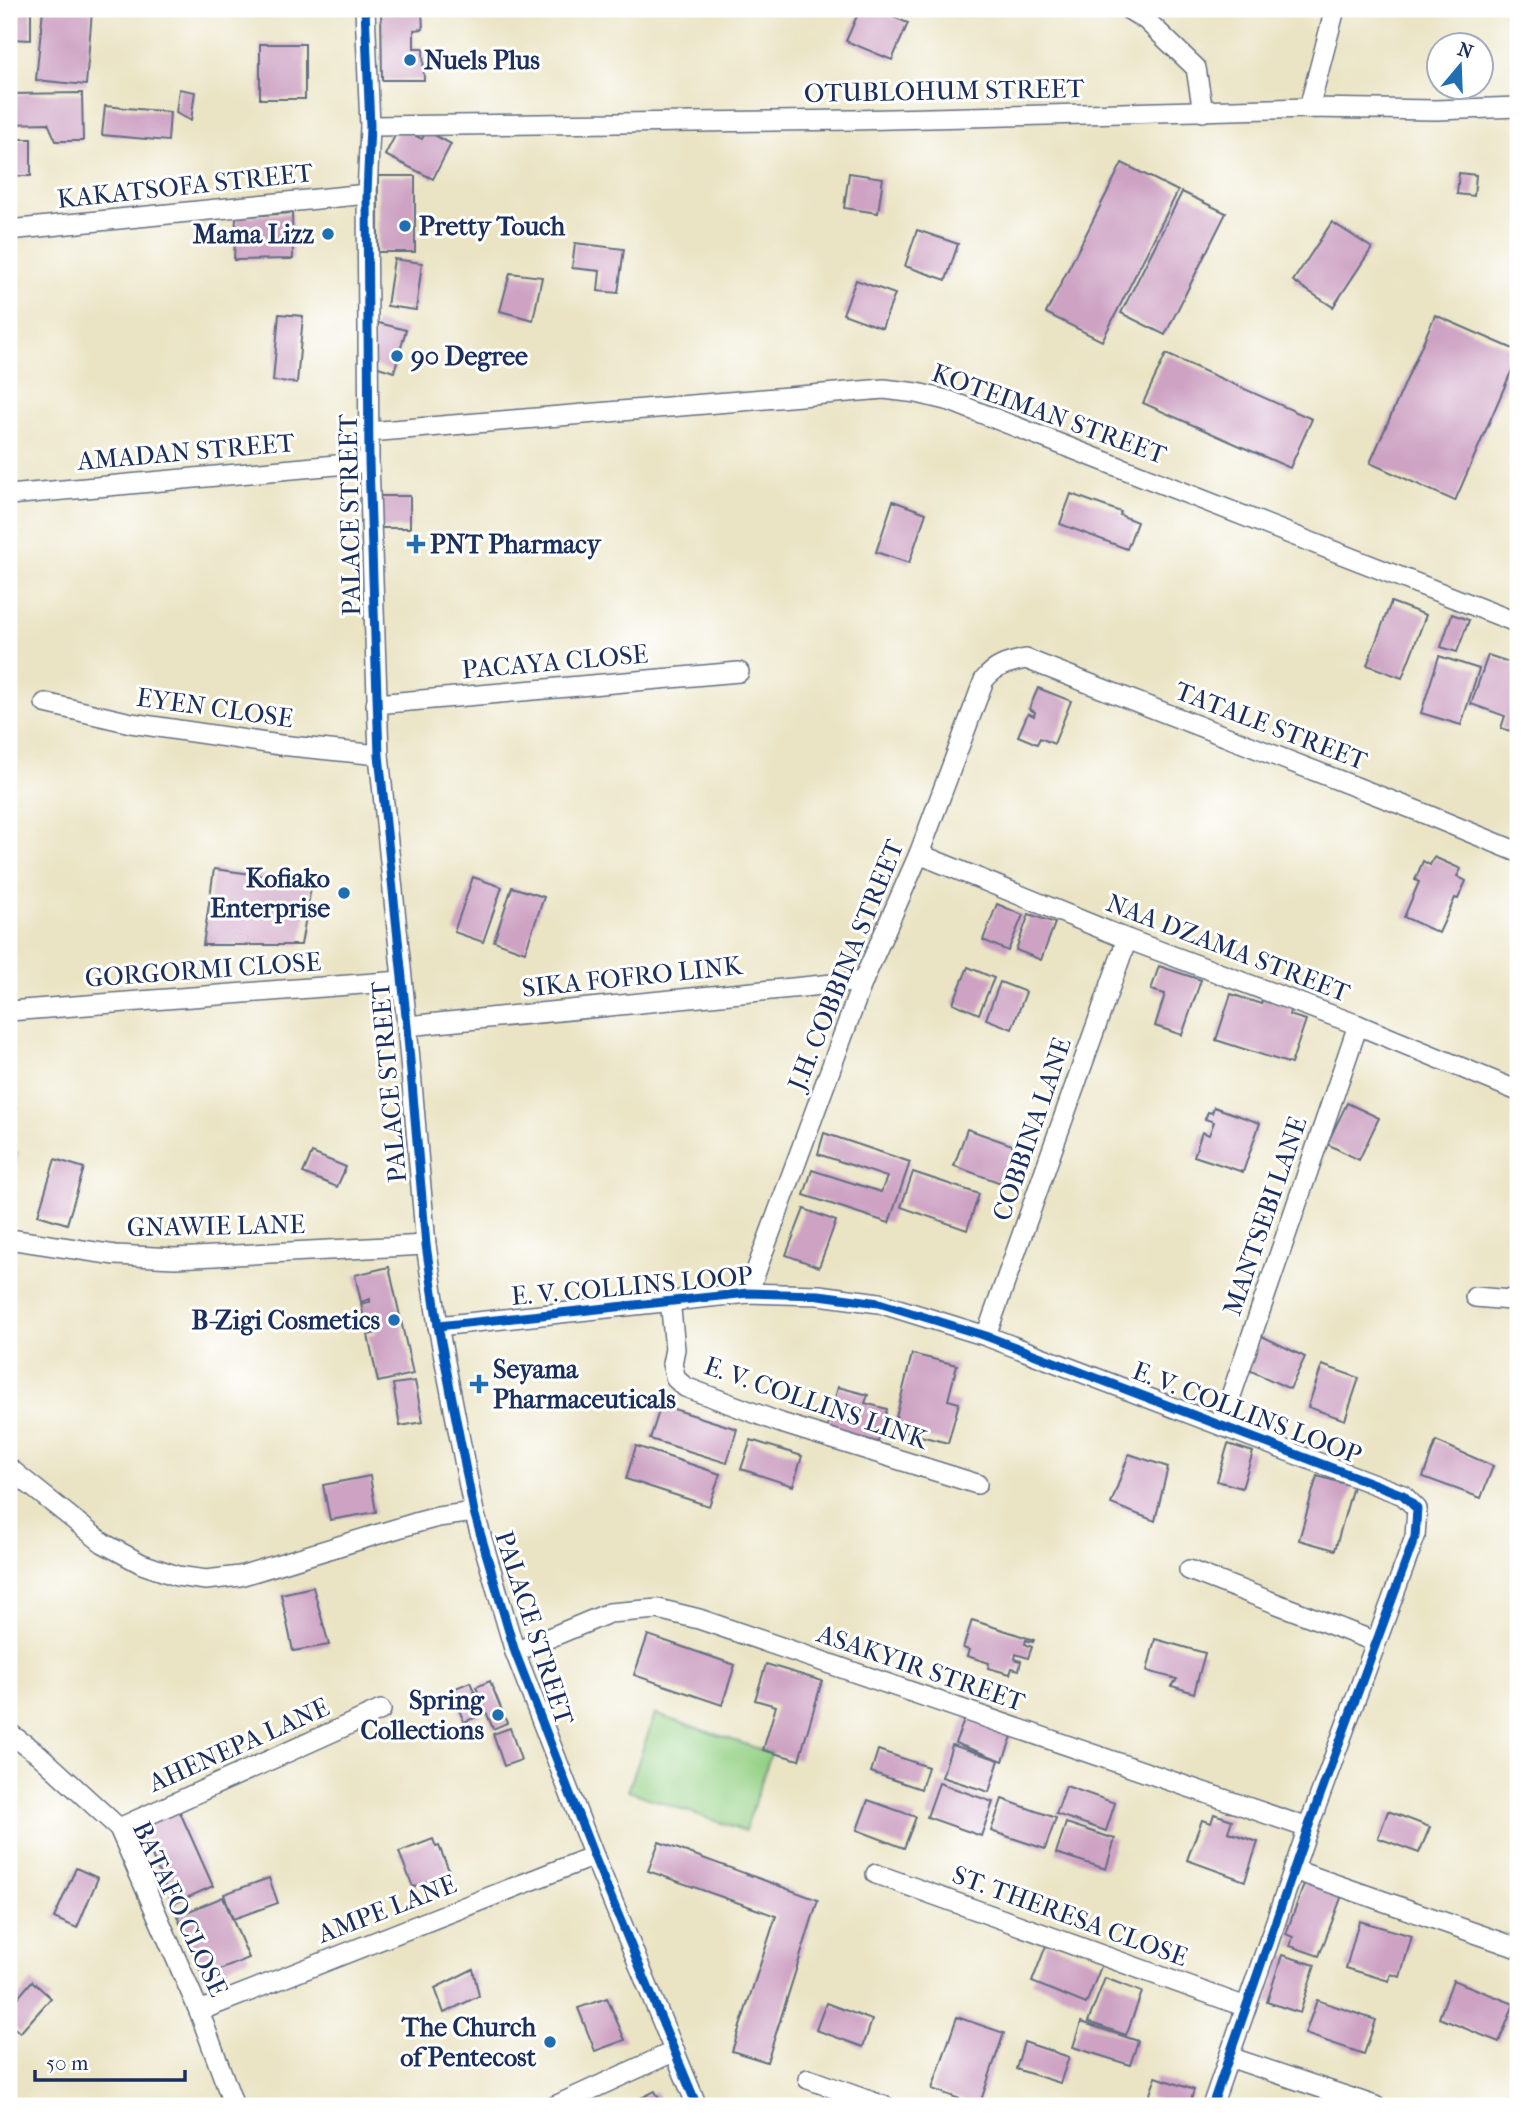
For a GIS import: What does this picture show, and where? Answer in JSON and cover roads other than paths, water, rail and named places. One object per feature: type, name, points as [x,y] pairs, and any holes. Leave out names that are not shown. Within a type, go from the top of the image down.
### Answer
[{"type":"street","name":"PALACE STREET","points":[[365,9],[370,126],[367,194],[369,463],[376,704],[426,1245],[438,1326],[474,1512],[515,1652],[594,1856],[698,2106]]},
{"type":"street","points":[[1128,9],[1146,20],[1196,68],[1203,112]]},
{"type":"street","points":[[1308,108],[1335,9]]},
{"type":"street","name":"OTUBLOHUM STREET","points":[[370,126],[853,120],[1308,108],[1436,110],[1518,107]]},
{"type":"street","name":"KAKATSOFA STREET","points":[[9,230],[367,194]]},
{"type":"street","name":"KOTEIMAN STREET","points":[[369,432],[884,390],[917,393],[950,401],[1518,623]]},
{"type":"street","name":"AMADAN STREET","points":[[9,495],[369,463]]},
{"type":"street","name":"TATALE STREET","points":[[1003,664],[1026,659],[1518,852]]},
{"type":"street","name":"J.H. COBBINA STREET","points":[[748,1293],[863,981],[919,854],[984,680],[1003,664]]},
{"type":"street","name":"PACAYA CLOSE","points":[[376,704],[739,672]]},
{"type":"street","name":"EYEN CLOSE","points":[[45,703],[155,727],[280,745],[379,755]]},
{"type":"street","name":"NAA DZAMA STREET","points":[[919,854],[1127,939],[1358,1025],[1518,1091]]},
{"type":"street","name":"COBBINA LANE","points":[[986,1336],[1127,939]]},
{"type":"street","name":"GORGORMI CLOSE","points":[[9,1011],[401,981]]},
{"type":"street","name":"SIKA FOFRO LINK","points":[[407,1026],[863,981]]},
{"type":"street","name":"MANTSEBI LANE","points":[[1221,1425],[1358,1025]]},
{"type":"street","name":"GNAWIE LANE","points":[[9,1238],[115,1255],[175,1258],[426,1245]]},
{"type":"street","name":"E. V. COLLINS LOOP","points":[[438,1326],[748,1293],[819,1295],[879,1303],[986,1336],[1221,1425],[1403,1495],[1417,1509],[1415,1537],[1308,1829],[1212,2106]]},
{"type":"street","points":[[1475,1297],[1510,1300],[1518,1297]]},
{"type":"street","name":"E. V. COLLINS LINK","points":[[670,1300],[675,1349],[673,1364],[676,1379],[685,1387],[781,1423],[977,1484]]},
{"type":"street","points":[[9,1468],[103,1543],[142,1564],[177,1576],[206,1580],[240,1576],[415,1523],[474,1512]]},
{"type":"street","points":[[1189,1570],[1376,1642]]},
{"type":"street","name":"ASAKYIR STREET","points":[[515,1652],[609,1613],[658,1609],[699,1619],[1308,1829]]},
{"type":"street","name":"AHENEPA LANE","points":[[119,1828],[381,1710]]},
{"type":"street","name":"BATAFO CLOSE","points":[[9,1733],[38,1754],[119,1828],[199,2011],[234,2106]]},
{"type":"street","name":"AMPE LANE","points":[[199,2011],[594,1856]]},
{"type":"street","points":[[1294,1870],[1518,1948]]},
{"type":"street","name":"ST. THERESA CLOSE","points":[[876,1874],[1246,2007]]},
{"type":"street","points":[[555,2106],[675,2051]]},
{"type":"street","points":[[1229,2057],[1375,2106]]},
{"type":"street","points":[[807,2078],[884,2106]]},
{"type":"place","name":"Nuels Plus","points":[[410,60]]},
{"type":"place","name":"Pretty Touch","points":[[405,226]]},
{"type":"place","name":"Mama Lizz","points":[[328,234]]},
{"type":"place","name":"90 Degree","points":[[397,356]]},
{"type":"place","name":"PNT Pharmacy","points":[[416,544]]},
{"type":"place","name":"Kofiako Enterprise","points":[[344,893]]},
{"type":"place","name":"B-Zigi Cosmetics","points":[[394,1320]]},
{"type":"place","name":"Seyama Pharmaceuticals","points":[[479,1384]]},
{"type":"place","name":"Spring Collections","points":[[498,1715]]},
{"type":"place","name":"The Church of Pentecost","points":[[550,2042]]}]
